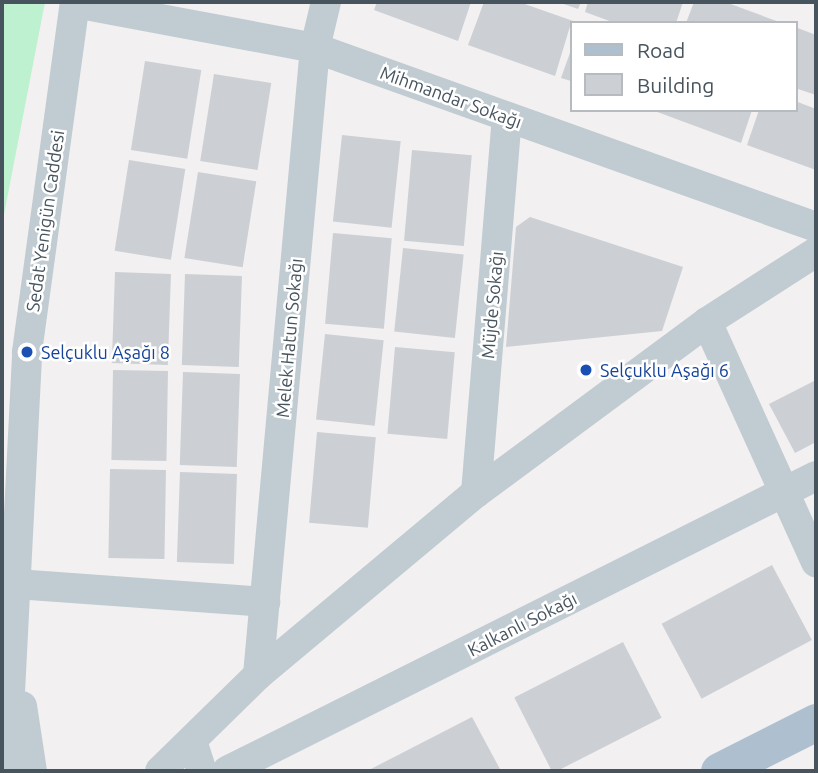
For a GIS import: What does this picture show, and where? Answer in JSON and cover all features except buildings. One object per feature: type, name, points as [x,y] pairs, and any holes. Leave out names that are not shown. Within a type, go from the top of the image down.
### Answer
[{"type":"main road","points":[[719,771],[816,722]]},
{"type":"street","name":"Mihmandar Sokağı","points":[[75,2],[315,48],[816,227]]},
{"type":"street","name":"Sedat Yenigün Caddesi","points":[[13,650],[27,352],[75,2]]},
{"type":"street","name":"Melek Hatun Sokağı","points":[[258,675],[315,48],[326,2]]},
{"type":"street","name":"Müjde Sokağı","points":[[476,493],[507,117]]},
{"type":"street","points":[[160,771],[258,675],[476,493],[707,322],[816,252]]},
{"type":"street","points":[[707,322],[816,562]]},
{"type":"street","name":"Kalkanlı Sokağı","points":[[227,771],[816,476]]},
{"type":"street","points":[[16,584],[265,602]]},
{"type":"street","points":[[6,771],[13,650]]},
{"type":"street","points":[[13,650],[32,771]]},
{"type":"street","points":[[192,741],[202,771]]},
{"type":"green space","points":[[2,2],[45,2],[2,225]]},
{"type":"place","name":"Selçuklu Aşağı 8","points":[[27,352]]},
{"type":"place","name":"Selçuklu Aşağı 6","points":[[586,370]]}]
